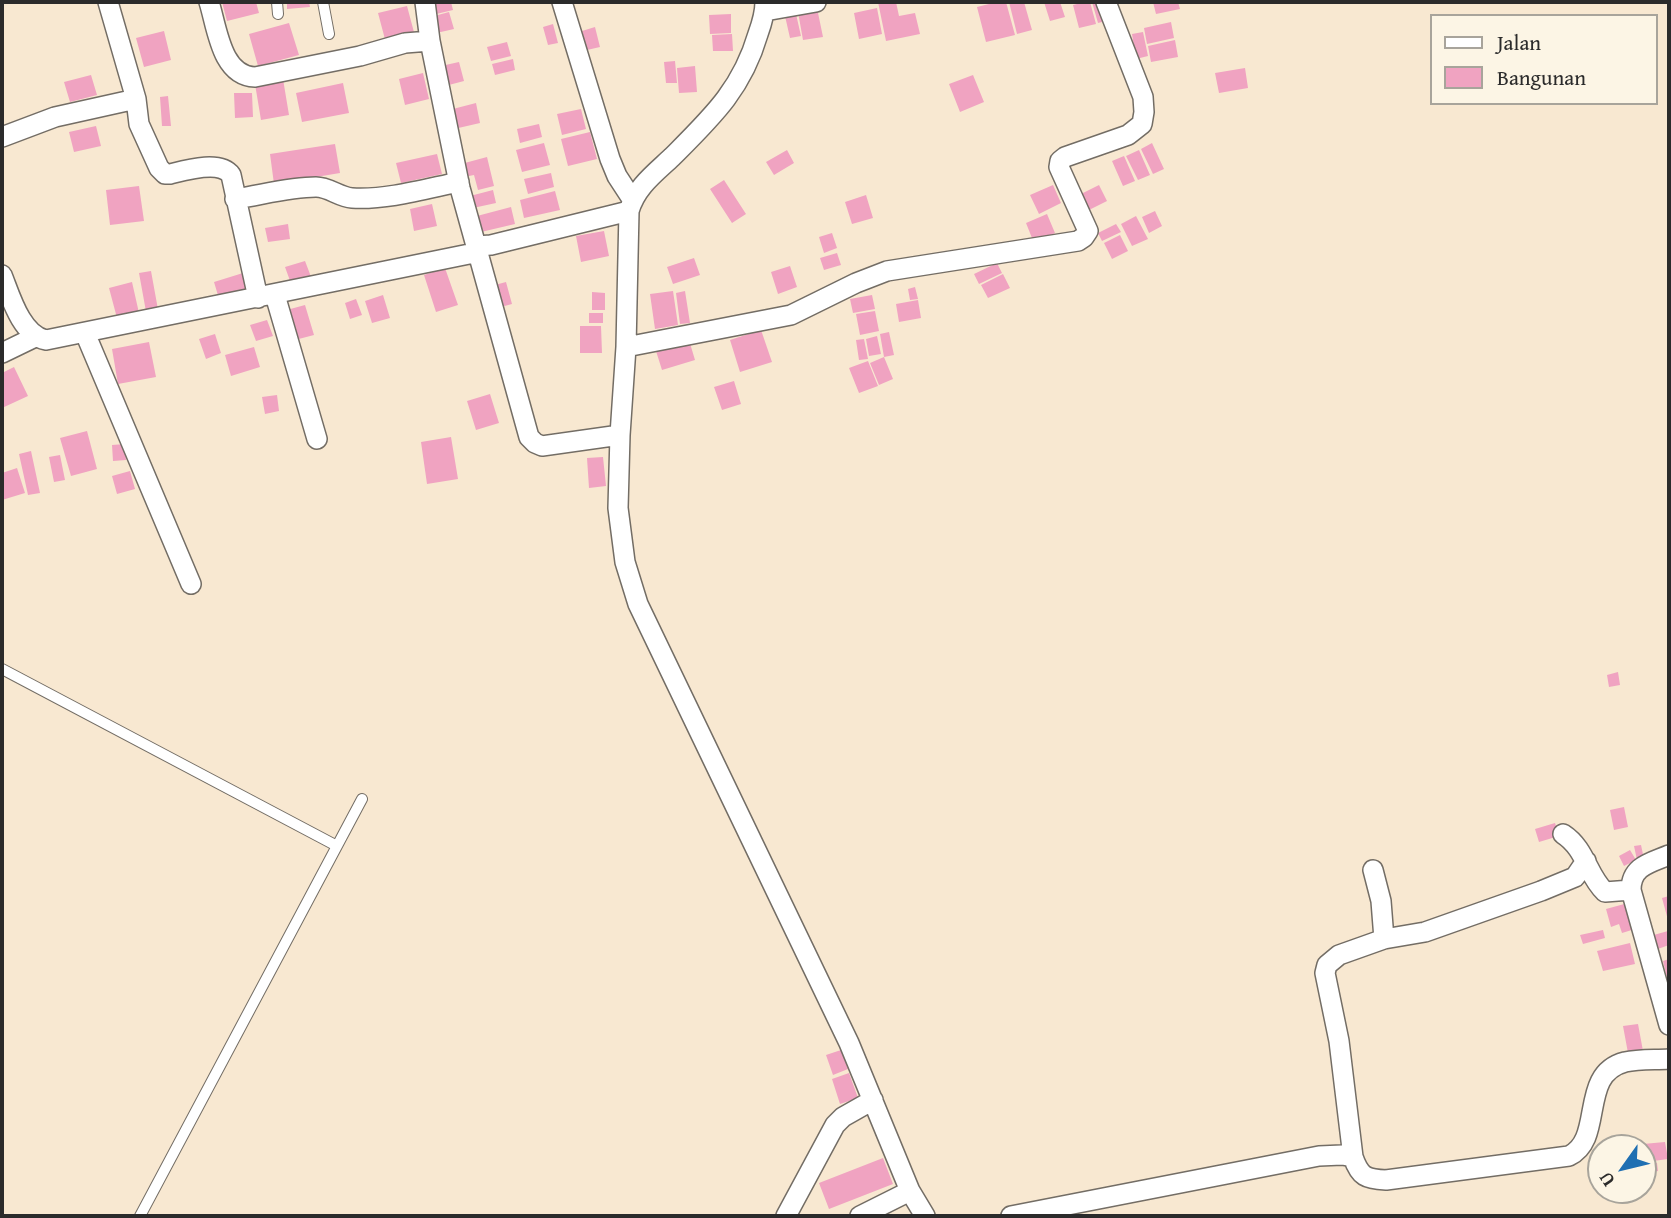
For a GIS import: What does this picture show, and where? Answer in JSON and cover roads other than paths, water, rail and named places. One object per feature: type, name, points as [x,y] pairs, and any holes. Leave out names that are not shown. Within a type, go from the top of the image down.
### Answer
[{"type":"street","points":[[108,2],[136,99],[139,124],[159,169],[165,174],[214,167],[225,169],[231,175],[235,199],[266,296],[317,439]]},
{"type":"street","points":[[209,2],[227,58],[238,73],[245,77],[360,55],[405,43],[430,41]]},
{"type":"street","points":[[425,2],[430,41],[459,182],[529,437],[542,446],[620,435]]},
{"type":"street","points":[[562,2],[610,159],[630,205],[618,508],[625,562],[638,604],[849,1043],[910,1191],[925,1216]]},
{"type":"street","points":[[2,275],[26,325],[35,337],[46,340],[266,296],[478,249],[630,205],[642,185],[730,95],[750,61],[765,6],[817,2]]},
{"type":"street","points":[[626,347],[791,315],[887,271],[1078,241],[1084,237],[1088,230],[1059,167],[1060,161],[1128,135],[1142,124],[1144,112],[1143,97],[1106,2]]},
{"type":"street","points":[[2,137],[55,117],[136,99]]},
{"type":"street","points":[[235,199],[318,187],[339,196],[361,198],[459,182]]},
{"type":"street","points":[[85,333],[191,584]]},
{"type":"street","points":[[2,353],[35,337]]},
{"type":"street","points":[[1563,834],[1580,848],[1598,886],[1605,892],[1631,890]]},
{"type":"street","points":[[1669,855],[1636,870],[1632,876],[1631,890],[1669,1025]]},
{"type":"street","points":[[1586,861],[1575,877],[1541,891],[1425,932],[1384,939],[1339,955],[1326,965],[1326,981],[1339,1041],[1353,1157],[1357,1169],[1367,1178],[1386,1180],[1569,1156],[1578,1152],[1584,1143],[1598,1085],[1605,1074],[1623,1063],[1669,1059]]},
{"type":"street","points":[[1373,870],[1381,901],[1384,939]]},
{"type":"street","points":[[786,1216],[835,1125],[843,1117],[873,1100]]},
{"type":"street","points":[[1011,1216],[1318,1156],[1353,1157]]},
{"type":"street","points":[[860,1216],[910,1191]]},
{"type":"lane","points":[[277,2],[278,14]]},
{"type":"lane","points":[[323,2],[328,34]]},
{"type":"lane","points":[[2,669],[337,846]]},
{"type":"lane","points":[[141,1216],[362,799]]}]
